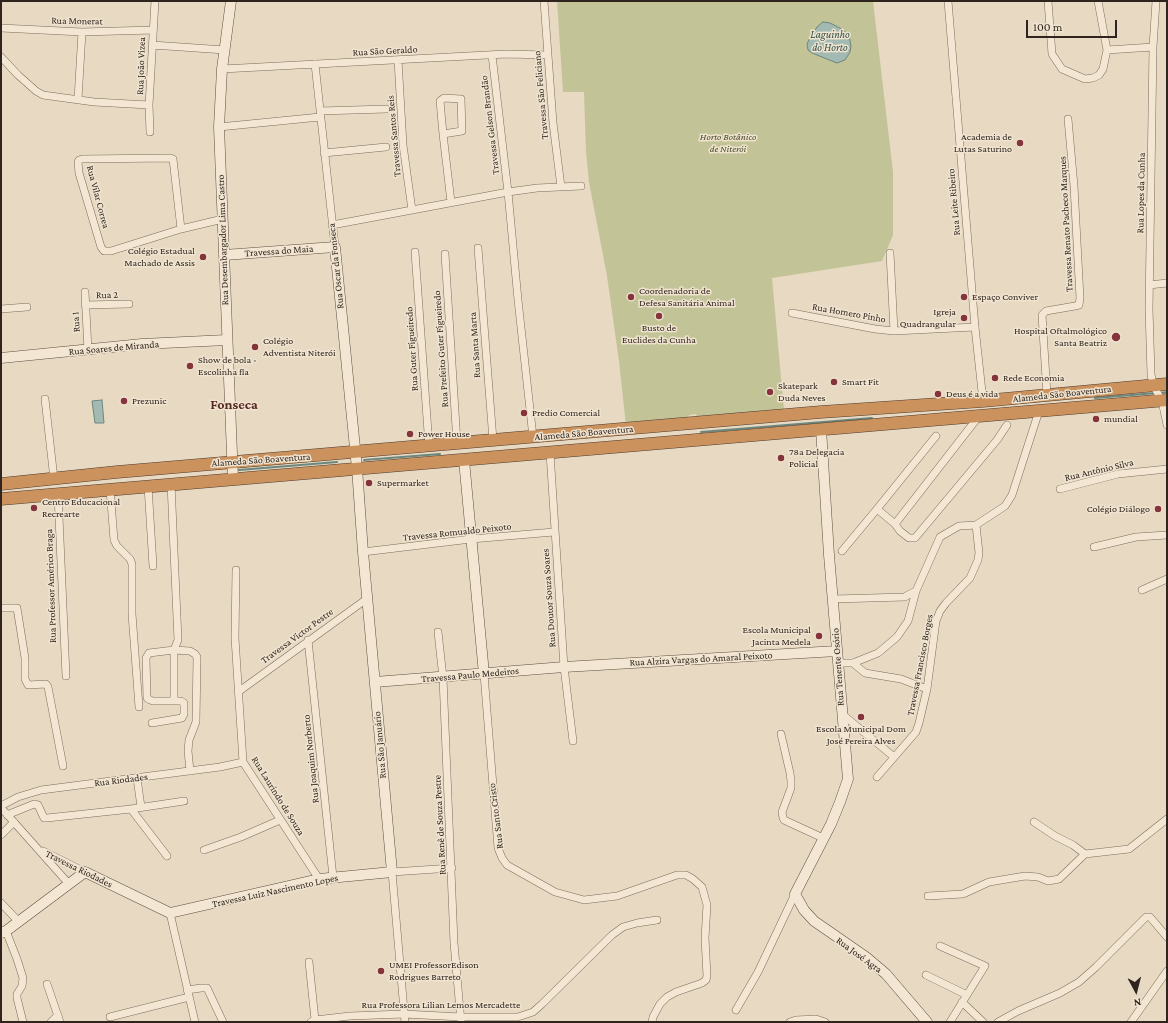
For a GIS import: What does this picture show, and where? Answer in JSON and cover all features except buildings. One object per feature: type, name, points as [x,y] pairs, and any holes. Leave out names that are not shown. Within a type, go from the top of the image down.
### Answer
[{"type":"highway","name":"Alameda São Boaventura","points":[[1,484],[114,472],[821,412],[1154,387],[1167,384]]},
{"type":"highway","name":"Alameda São Boaventura","points":[[1,499],[1039,411],[1163,399]]},
{"type":"street","name":"Rua João Vizea","points":[[150,132],[149,105],[155,1]]},
{"type":"street","name":"Rua Desembargador Lima Castro","points":[[231,1],[222,69],[219,127],[233,479]]},
{"type":"street","name":"Travessa São Feliciano","points":[[544,1],[553,123],[561,187]]},
{"type":"street","name":"Rua Leite Ribeiro","points":[[948,1],[975,327],[983,401]]},
{"type":"street","points":[[1048,1],[1052,54],[1062,69],[1085,79],[1093,78],[1099,75],[1103,69],[1107,50],[1098,1]]},
{"type":"street","name":"Rua Lopes da Cunha","points":[[1154,387],[1151,374],[1149,285],[1153,47],[1156,1]]},
{"type":"street","name":"Rua Monerat","points":[[1,28],[82,32],[153,30]]},
{"type":"street","points":[[78,99],[82,32]]},
{"type":"street","points":[[152,45],[225,50]]},
{"type":"street","points":[[1107,50],[1153,47]]},
{"type":"street","name":"Rua São Geraldo","points":[[222,69],[492,55],[548,55]]},
{"type":"street","name":"Travessa Gelson Brandão","points":[[492,55],[508,192],[533,437]]},
{"type":"street","points":[[1,58],[22,79],[43,95],[94,102],[149,105]]},
{"type":"street","name":"Travessa Santos Reis","points":[[398,60],[403,145],[412,210]]},
{"type":"street","name":"Rua Oscar da Fonseca","points":[[315,64],[357,468]]},
{"type":"street","points":[[442,134],[462,131],[461,99],[444,98],[440,102],[442,134],[451,202]]},
{"type":"street","points":[[219,127],[320,114],[386,109]]},
{"type":"street","name":"Travessa Renato Pacheco Marques","points":[[1047,395],[1042,315],[1046,311],[1079,305],[1080,298],[1074,186],[1068,119]]},
{"type":"street","points":[[324,153],[386,147]]},
{"type":"street","name":"Rua Vilar Correa","points":[[180,229],[173,159],[79,160],[79,173],[101,246],[104,251],[111,251],[180,229],[223,219]]},
{"type":"street","points":[[332,225],[508,192],[537,188],[581,186]]},
{"type":"street","name":"Travessa do Maia","points":[[224,255],[335,248]]},
{"type":"street","name":"Rua Santa Marta","points":[[478,248],[493,440]]},
{"type":"street","name":"Rua Guter Figueiredo","points":[[415,252],[429,446]]},
{"type":"street","points":[[890,253],[894,331]]},
{"type":"street","name":"Rua Prefeito Guter Figueiredo","points":[[445,254],[457,443]]},
{"type":"street","points":[[1149,285],[1167,284]]},
{"type":"street","name":"Rua 1","points":[[85,292],[88,350]]},
{"type":"street","name":"Rua 2","points":[[85,305],[129,304]]},
{"type":"street","points":[[1,309],[27,307]]},
{"type":"street","name":"Rua Homero Pinho","points":[[792,313],[875,329],[894,331],[975,327]]},
{"type":"street","name":"Rua Soares de Miranda","points":[[1,358],[142,344],[227,340]]},
{"type":"street","points":[[1154,387],[1163,399],[1167,425]]},
{"type":"street","points":[[45,399],[54,479]]},
{"type":"street","points":[[838,663],[853,663],[878,653],[897,638],[908,621],[916,590],[940,537],[959,526],[976,525],[1005,506],[1012,495],[1039,411]]},
{"type":"street","points":[[895,524],[979,416]]},
{"type":"street","points":[[877,509],[909,538],[915,538],[997,440],[1007,425]]},
{"type":"street","name":"Rua Tenente Osório","points":[[736,1010],[758,972],[840,802],[848,780],[820,429]]},
{"type":"street","points":[[842,552],[936,436]]},
{"type":"street","name":"Rua Doutor Souza Soares","points":[[550,453],[564,667],[573,741]]},
{"type":"street","name":"Rua Santo Cristo","points":[[464,460],[484,674],[498,848],[507,865],[556,892],[584,900],[618,896],[677,875],[686,875],[702,887],[707,904],[705,938],[706,980],[667,997],[660,1004],[652,1022]]},
{"type":"street","name":"Rua São Januário","points":[[357,468],[363,552],[405,1022]]},
{"type":"street","name":"Rua Antônio Silva","points":[[1060,489],[1118,474],[1167,469]]},
{"type":"street","points":[[171,484],[178,640],[174,650],[174,700]]},
{"type":"street","points":[[148,486],[153,566]]},
{"type":"street","points":[[110,489],[114,540],[117,546],[130,559],[132,564],[132,614],[138,707]]},
{"type":"street","name":"Rua Professor Américo Braga","points":[[58,494],[66,676]]},
{"type":"street","name":"Travessa Francisco Borges","points":[[877,777],[916,732],[927,690],[936,622],[946,603],[970,578],[978,560],[979,553],[976,525]]},
{"type":"street","name":"Travessa Romualdo Peixoto","points":[[363,552],[554,532]]},
{"type":"street","points":[[1094,547],[1136,537],[1167,535]]},
{"type":"street","name":"Rua Laurindo de Souza","points":[[236,570],[235,638],[243,762],[319,879]]},
{"type":"street","points":[[1142,590],[1167,578]]},
{"type":"street","points":[[834,599],[905,597],[916,590]]},
{"type":"street","name":"Travessa Victor Pestre","points":[[238,692],[368,598]]},
{"type":"street","points":[[1,608],[17,608],[25,658],[24,679],[28,685],[47,685],[63,766]]},
{"type":"street","name":"Rua Renê de Souza Pestre","points":[[438,632],[443,678],[454,943],[461,1019]]},
{"type":"street","name":"Rua Joaquim Norberto","points":[[308,640],[333,877]]},
{"type":"street","points":[[152,723],[182,718],[184,714],[183,702],[174,700],[153,701],[147,698],[146,658],[149,653],[174,650],[190,651],[197,657],[196,722],[189,740],[188,751],[190,770]]},
{"type":"street","name":"Rua Alzira Vargas do Amaral Peixoto","points":[[564,667],[837,652]]},
{"type":"street","points":[[853,663],[865,673],[901,679],[927,690]]},
{"type":"street","name":"Travessa Paulo Medeiros","points":[[375,682],[443,678],[564,667]]},
{"type":"street","points":[[842,714],[894,757]]},
{"type":"street","points":[[781,734],[791,781],[791,788],[782,812],[783,818],[784,820],[823,838]]},
{"type":"street","name":"Rua Riodades","points":[[1,807],[18,797],[41,790],[138,778],[243,762]]},
{"type":"street","points":[[138,778],[141,807]]},
{"type":"street","points":[[7,815],[34,804],[38,805],[43,816],[46,818],[131,809],[184,801]]},
{"type":"street","name":"Travessa Riodades","points":[[1,807],[39,849],[170,914]]},
{"type":"street","points":[[131,809],[167,856]]},
{"type":"street","points":[[204,850],[241,837],[280,820]]},
{"type":"street","points":[[928,896],[963,894],[989,882],[1024,876],[1038,877],[1048,881],[1059,879],[1085,854],[1129,849],[1167,820]]},
{"type":"street","points":[[1,835],[14,822]]},
{"type":"street","points":[[1034,822],[1055,836],[1073,845],[1085,854]]},
{"type":"street","points":[[39,849],[69,884]]},
{"type":"street","name":"Travessa Luiz Nascimento Lopes","points":[[170,914],[319,879],[452,868]]},
{"type":"street","points":[[23,1022],[17,998],[17,994],[22,986],[22,978],[17,959],[4,932],[85,872]]},
{"type":"street","name":"Rua José Agra","points":[[795,894],[804,910],[814,921],[866,957],[886,974],[927,1022]]},
{"type":"street","points":[[1,903],[19,922]]},
{"type":"street","points":[[170,914],[195,1022]]},
{"type":"street","points":[[998,1022],[1018,1011],[1060,993],[1078,982],[1096,967],[1147,917],[1150,917],[1167,937]]},
{"type":"street","name":"Rua Professora Lilian Lemos Mercadette","points":[[313,1021],[404,1014],[461,1019],[518,1017],[533,1012],[612,934],[623,927],[637,922],[657,920]]},
{"type":"street","points":[[940,946],[985,965],[950,1022]]},
{"type":"street","points":[[309,962],[313,1021]]},
{"type":"street","points":[[1131,1022],[1167,971]]},
{"type":"street","points":[[926,975],[967,995]]},
{"type":"street","points":[[47,984],[59,1019],[51,1022]]},
{"type":"street","points":[[110,1017],[188,994],[201,988],[207,988],[222,1022]]},
{"type":"street","points":[[962,1002],[983,1022]]},
{"type":"street","points":[[790,1022],[796,1020],[816,1019],[825,1022]]},
{"type":"green space","name":"Horto Botânico de Niterói","points":[[557,1],[873,1],[893,172],[893,235],[882,261],[772,278],[784,411],[698,420],[696,414],[689,415],[686,421],[626,426],[619,361],[607,276],[589,182],[586,151],[584,92],[563,92]]},
{"type":"water","name":"Laguinho do Horto","points":[[823,22],[830,23],[840,28],[849,35],[851,46],[850,52],[845,60],[837,63],[808,50],[807,44],[810,38],[817,27]]},
{"type":"water","points":[[102,400],[104,423],[95,423],[92,401]]},
{"type":"waterway","points":[[1160,393],[1167,392]]},
{"type":"waterway","points":[[1095,398],[1156,393]]},
{"type":"waterway","points":[[701,432],[872,418]]},
{"type":"waterway","points":[[364,460],[440,454]]},
{"type":"waterway","points":[[239,470],[337,462]]},
{"type":"place","name":"Academia de Lutas Saturino","points":[[1020,143]]},
{"type":"place","name":"Colégio Estadual Machado de Assis","points":[[203,257]]},
{"type":"place","name":"Coordenadoria de Defesa Sanitária Animal","points":[[631,297]]},
{"type":"place","name":"Espaço Conviver","points":[[964,297]]},
{"type":"place","name":"Busto de Euclides da Cunha","points":[[659,316]]},
{"type":"place","name":"Igreja Quadrangular","points":[[964,318]]},
{"type":"place","name":"Hospital Oftalmológico Santa Beatriz","points":[[1116,337]]},
{"type":"place","name":"Colégio Adventista Niterói","points":[[255,347]]},
{"type":"place","name":"Show de bola - Escolinha fla","points":[[190,366]]},
{"type":"place","name":"Rede Economia","points":[[995,378]]},
{"type":"place","name":"Smart Fit","points":[[834,382]]},
{"type":"place","name":"Skatepark Duda Neves","points":[[770,392]]},
{"type":"place","name":"Deus é a vida","points":[[938,394]]},
{"type":"place","name":"Prezunic","points":[[124,401]]},
{"type":"place","name":"Predio Comercial","points":[[524,413]]},
{"type":"place","name":"mundial","points":[[1096,419]]},
{"type":"place","name":"Power House","points":[[410,434]]},
{"type":"place","name":"78a Delegacia Policial","points":[[781,458]]},
{"type":"place","name":"Supermarket","points":[[369,483]]},
{"type":"place","name":"Centro Educacional Recrearte","points":[[34,508]]},
{"type":"place","name":"Colégio Diálogo","points":[[1158,509]]},
{"type":"place","name":"Escola Municipal Jacinta Medela","points":[[819,636]]},
{"type":"place","name":"Escola Municipal Dom José Pereira Alves","points":[[861,717]]},
{"type":"place","name":"UMEI ProfessorEdison Rodrigues Barreto","points":[[381,971]]},
{"type":"district","name":"Fonseca","points":[[234,405]]}]
